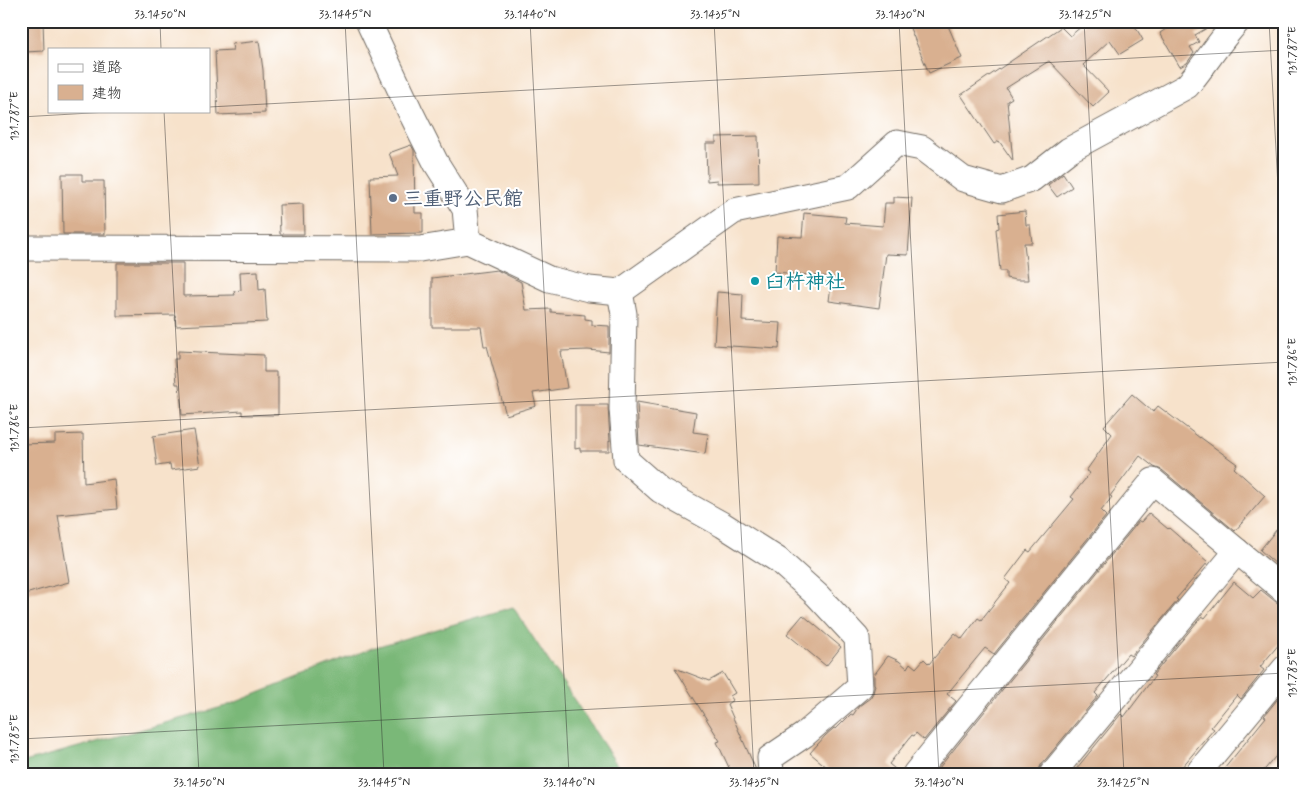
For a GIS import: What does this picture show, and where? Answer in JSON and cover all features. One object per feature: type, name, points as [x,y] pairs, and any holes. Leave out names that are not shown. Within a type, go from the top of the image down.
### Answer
[{"type":"street","points":[[368,21],[436,163],[465,209],[468,241]]},
{"type":"street","points":[[21,248],[420,249],[468,241],[549,280],[589,289],[620,292],[734,211],[848,187],[896,143],[922,148],[963,179],[1002,190],[1032,179],[1069,150],[1187,86],[1238,21]]},
{"type":"street","points":[[620,292],[624,314],[622,409],[626,460],[660,490],[723,525],[778,560],[817,595],[857,638],[860,687],[804,735],[770,758],[771,774]]},
{"type":"street","points":[[915,774],[1153,480],[1285,591]]},
{"type":"street","points":[[1052,774],[1237,551]]},
{"type":"street","points":[[1197,774],[1285,668]]},
{"type":"green space","points":[[513,607],[623,774],[21,774],[21,763],[226,706],[372,648]]},
{"type":"building","points":[[21,21],[43,21],[44,51],[25,52],[24,44],[21,44]]},
{"type":"building","points":[[920,21],[946,21],[962,58],[929,73],[909,26]]},
{"type":"building","points":[[1088,21],[1132,21],[1143,40],[1120,54],[1110,40],[1083,65],[1109,92],[1093,107],[1049,61],[1006,88],[1012,98],[1007,101],[1013,161],[999,141],[994,144],[961,95],[1061,27],[1070,36]]},
{"type":"building","points":[[1178,21],[1219,21],[1195,35],[1199,42],[1190,47],[1194,53],[1187,63],[1180,67],[1160,33]]},
{"type":"building","points":[[259,41],[263,70],[265,113],[218,115],[215,51],[233,50],[232,44]]},
{"type":"building","points":[[758,136],[759,182],[717,183],[717,180],[707,181],[706,143],[716,143],[716,137]]},
{"type":"building","name":"三重野公民館","points":[[411,145],[414,150],[415,213],[423,213],[423,233],[372,234],[370,177],[398,176],[389,153]]},
{"type":"building","points":[[1063,173],[1072,187],[1057,197],[1048,185]]},
{"type":"building","points":[[62,174],[82,174],[82,181],[104,181],[105,234],[63,234]]},
{"type":"building","points":[[894,197],[912,198],[908,255],[886,254],[879,308],[829,301],[832,277],[775,272],[777,236],[802,237],[804,213],[846,217],[845,223],[883,226],[885,203],[894,203]]},
{"type":"building","points":[[303,204],[304,234],[280,234],[279,205]]},
{"type":"building","points":[[1025,211],[1026,225],[1030,225],[1032,243],[1024,243],[1028,280],[1006,278],[1006,271],[1000,271],[996,229],[999,228],[998,214]]},
{"type":"building","points":[[117,263],[183,263],[183,296],[235,295],[234,291],[241,290],[240,272],[258,271],[259,290],[265,289],[267,322],[176,326],[175,315],[117,316]]},
{"type":"building","points":[[497,270],[521,282],[526,310],[551,309],[551,312],[585,315],[585,319],[592,320],[592,325],[609,326],[609,352],[588,350],[561,351],[567,388],[533,393],[536,406],[506,415],[487,346],[484,346],[481,327],[432,327],[432,278]]},
{"type":"building","points":[[717,292],[743,294],[742,321],[781,323],[779,349],[714,345]]},
{"type":"building","points":[[178,351],[264,355],[264,372],[276,372],[276,377],[278,377],[278,415],[242,415],[242,411],[182,415],[179,384],[176,384],[174,359],[178,359]]},
{"type":"building","points":[[1132,394],[1153,412],[1158,406],[1237,464],[1234,468],[1265,496],[1235,531],[1162,470],[1154,467],[1140,456],[1101,511],[1106,516],[994,654],[985,648],[947,694],[956,701],[924,740],[916,733],[914,736],[912,735],[889,764],[901,774],[834,773],[810,753],[825,736],[834,728],[836,729],[851,714],[853,715],[859,706],[870,698],[875,685],[874,675],[888,656],[899,661],[907,668],[910,663],[916,668],[924,659],[929,664],[955,633],[962,639],[978,618],[981,620],[1010,583],[1005,579],[1027,550],[1030,552],[1074,499],[1071,497],[1090,473],[1086,471],[1112,434],[1104,426]]},
{"type":"building","points":[[637,402],[696,412],[693,432],[708,434],[705,454],[639,445]]},
{"type":"building","points":[[575,405],[608,405],[609,451],[580,451],[580,448],[575,449]]},
{"type":"building","points":[[194,430],[200,466],[171,470],[170,464],[157,466],[153,436]]},
{"type":"building","points":[[83,434],[84,483],[114,479],[117,509],[58,515],[69,582],[21,595],[21,444],[55,443],[55,435]]},
{"type":"building","points":[[1149,513],[1208,562],[1131,656],[1128,654],[1095,693],[1098,696],[1041,765],[1037,774],[934,774],[1139,521],[1141,522]]},
{"type":"building","points":[[1285,519],[1285,572],[1260,550]]},
{"type":"building","points":[[1234,582],[1253,598],[1261,590],[1276,602],[1285,605],[1285,637],[1260,667],[1264,670],[1241,699],[1237,695],[1211,727],[1214,729],[1176,774],[1072,774],[1121,714],[1124,717],[1155,676],[1153,675],[1202,616],[1205,618]]},
{"type":"building","points":[[803,615],[841,647],[826,666],[787,634]]},
{"type":"building","points":[[675,668],[709,681],[723,673],[735,693],[730,696],[733,700],[727,704],[757,774],[732,774],[717,742],[720,741]]},
{"type":"building","points":[[1285,694],[1285,745],[1261,774],[1220,774],[1266,717],[1264,716],[1281,695]]},
{"type":"waterway","points":[[1278,774],[1285,765]]},
{"type":"place","name":"三重野公民館","points":[[393,198]]},
{"type":"place","name":"臼杵神社","points":[[755,281]]}]
